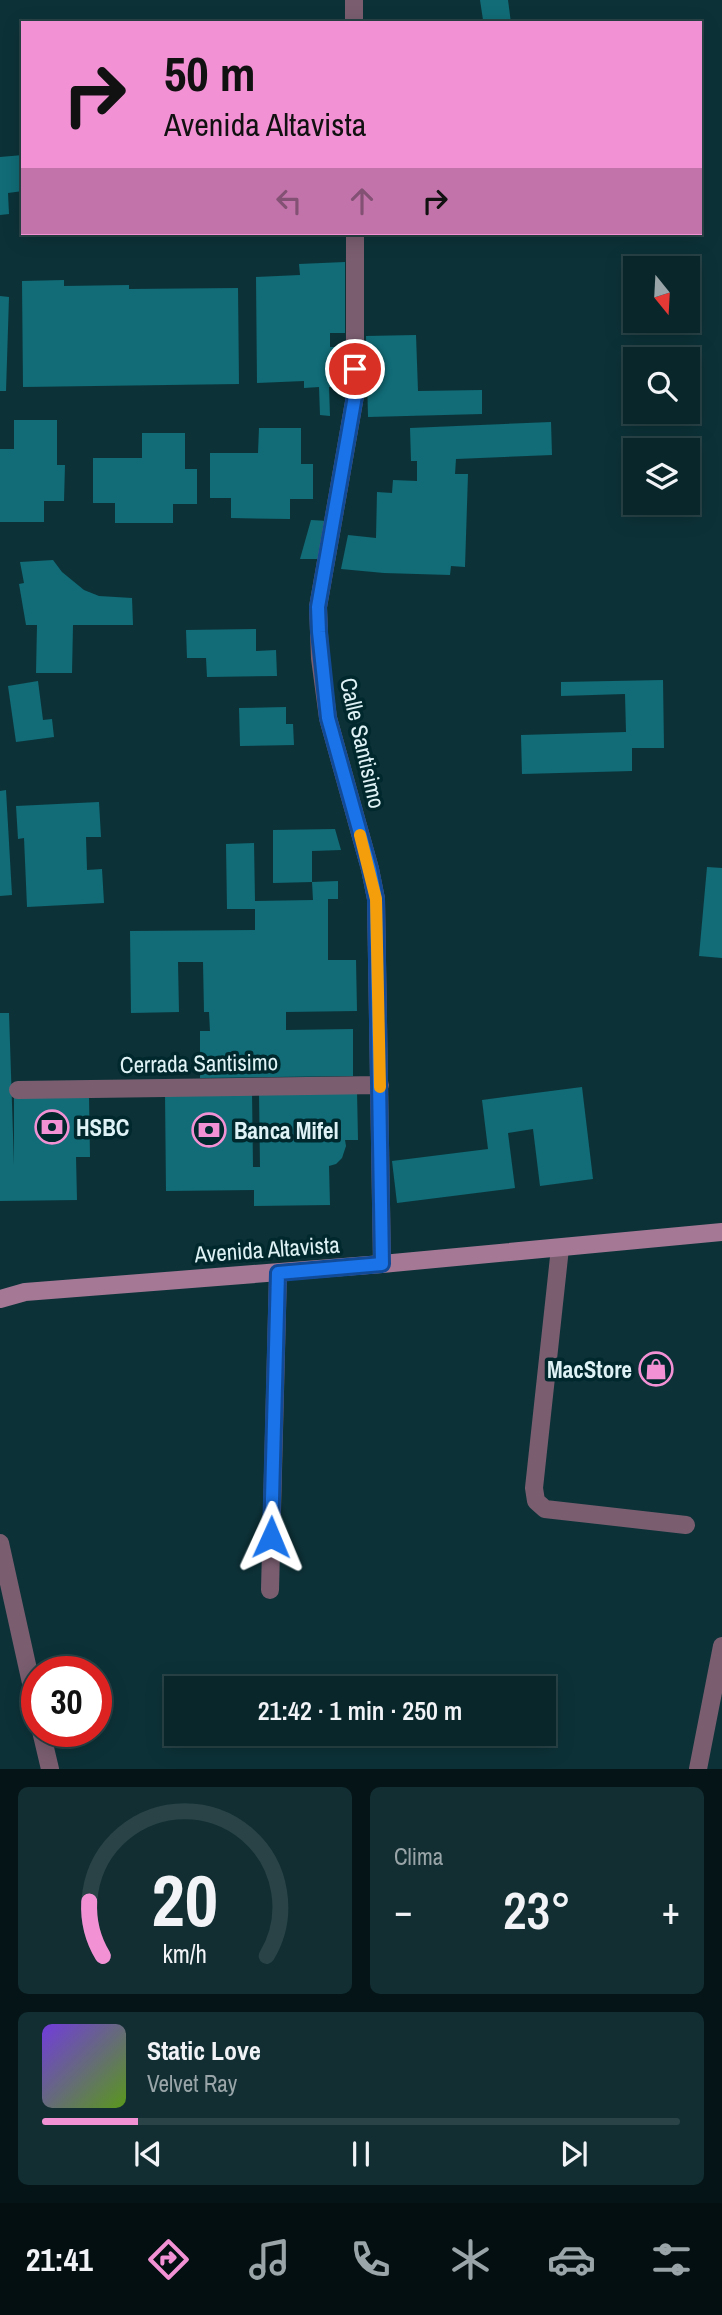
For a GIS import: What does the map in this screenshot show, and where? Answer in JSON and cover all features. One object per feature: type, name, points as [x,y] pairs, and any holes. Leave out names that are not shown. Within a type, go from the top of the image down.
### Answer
[{"type":"main road","name":"Avenida Altavista","points":[[0,1299],[25,1292],[278,1273],[722,1232]]},
{"type":"street","points":[[354,0],[354,21]]},
{"type":"street","name":"Calle Santisimo","points":[[355,235],[355,396],[318,607],[320,658],[328,718],[376,899],[382,1264]]},
{"type":"street","name":"Cerrada Santisimo","points":[[18,1090],[380,1084]]},
{"type":"street","points":[[560,1248],[534,1488],[536,1501],[545,1509],[686,1525]]},
{"type":"street","points":[[270,1590],[278,1273]]},
{"type":"street","points":[[0,1543],[25,1656]]},
{"type":"street","points":[[698,1769],[722,1646]]},
{"type":"street","points":[[45,1747],[50,1769]]},
{"type":"building","points":[[480,0],[508,0],[511,21],[480,21],[483,20]]},
{"type":"building","points":[[21,155],[21,191],[8,193],[9,214],[0,215],[0,157]]},
{"type":"building","points":[[345,262],[345,333],[330,333],[330,347],[342,347],[343,386],[329,387],[330,416],[320,415],[319,387],[304,388],[304,381],[257,383],[256,277],[300,275],[299,264]]},
{"type":"building","points":[[64,280],[64,286],[129,285],[129,289],[238,288],[239,384],[23,387],[22,281]]},
{"type":"building","points":[[0,296],[9,297],[6,391],[0,391]]},
{"type":"building","points":[[416,335],[418,391],[482,390],[482,414],[368,417],[366,336]]},
{"type":"building","points":[[14,420],[57,420],[57,465],[65,465],[64,501],[44,501],[44,522],[0,522],[0,449],[14,449]]},
{"type":"building","points":[[551,422],[552,455],[456,459],[455,474],[468,474],[465,567],[451,566],[450,575],[341,569],[348,535],[376,538],[377,492],[392,493],[393,480],[417,481],[417,461],[411,461],[410,428]]},
{"type":"building","points":[[259,428],[301,428],[301,464],[313,464],[313,499],[290,499],[290,519],[231,518],[231,498],[210,498],[210,453],[258,453]]},
{"type":"building","points":[[142,433],[185,433],[185,469],[197,469],[197,504],[173,504],[173,523],[115,523],[115,503],[93,503],[93,458],[142,458]]},
{"type":"building","points":[[311,520],[328,521],[318,559],[300,559]]},
{"type":"building","points":[[53,560],[62,572],[84,590],[99,596],[132,598],[133,625],[73,625],[72,673],[36,673],[37,625],[26,625],[19,584],[24,583],[20,562]]},
{"type":"building","points":[[256,629],[256,651],[276,650],[277,676],[207,677],[206,658],[187,658],[186,630]]},
{"type":"building","points":[[663,680],[664,748],[632,748],[632,771],[522,774],[521,735],[626,732],[625,694],[561,696],[561,682]]},
{"type":"building","points":[[38,681],[43,720],[52,719],[54,737],[16,742],[8,686]]},
{"type":"building","points":[[286,707],[286,724],[293,724],[294,745],[240,746],[239,708]]},
{"type":"building","points":[[6,790],[12,895],[0,896],[0,791]]},
{"type":"building","points":[[99,802],[101,837],[86,837],[87,870],[102,869],[104,903],[27,907],[24,838],[18,839],[16,806]]},
{"type":"building","points":[[335,829],[341,850],[312,851],[312,882],[273,883],[273,830]]},
{"type":"building","points":[[254,843],[255,901],[313,900],[312,882],[338,881],[338,899],[328,899],[328,960],[356,960],[357,1011],[286,1012],[286,1030],[353,1029],[353,1076],[200,1078],[200,1031],[210,1031],[209,1012],[204,1012],[203,962],[178,962],[179,1012],[131,1013],[130,931],[255,930],[255,909],[227,909],[226,844]]},
{"type":"building","points":[[707,867],[722,868],[722,958],[699,956]]},
{"type":"building","name":"HSBC","points":[[0,1013],[9,1013],[14,1165],[14,1097],[89,1096],[90,1157],[76,1157],[77,1200],[0,1201]]},
{"type":"building","points":[[582,1087],[593,1179],[540,1186],[533,1129],[508,1133],[515,1188],[397,1203],[392,1161],[488,1149],[482,1100]]},
{"type":"building","points":[[357,1091],[358,1140],[345,1140],[342,1158],[329,1166],[330,1205],[254,1206],[254,1190],[166,1191],[165,1093],[252,1092],[253,1167],[260,1167],[259,1092]]},
{"type":"slow traffic","points":[[360,835],[376,899],[380,1087]]},
{"type":"place","name":"HSBC","points":[[52,1127]]},
{"type":"place","name":"Banca Mifel","points":[[209,1130]]},
{"type":"place","name":"MacStore","points":[[656,1369]]},
{"type":"route","points":[[271,1537],[278,1273],[382,1264],[376,899],[328,718],[320,658],[318,607],[355,396],[355,369]]}]
